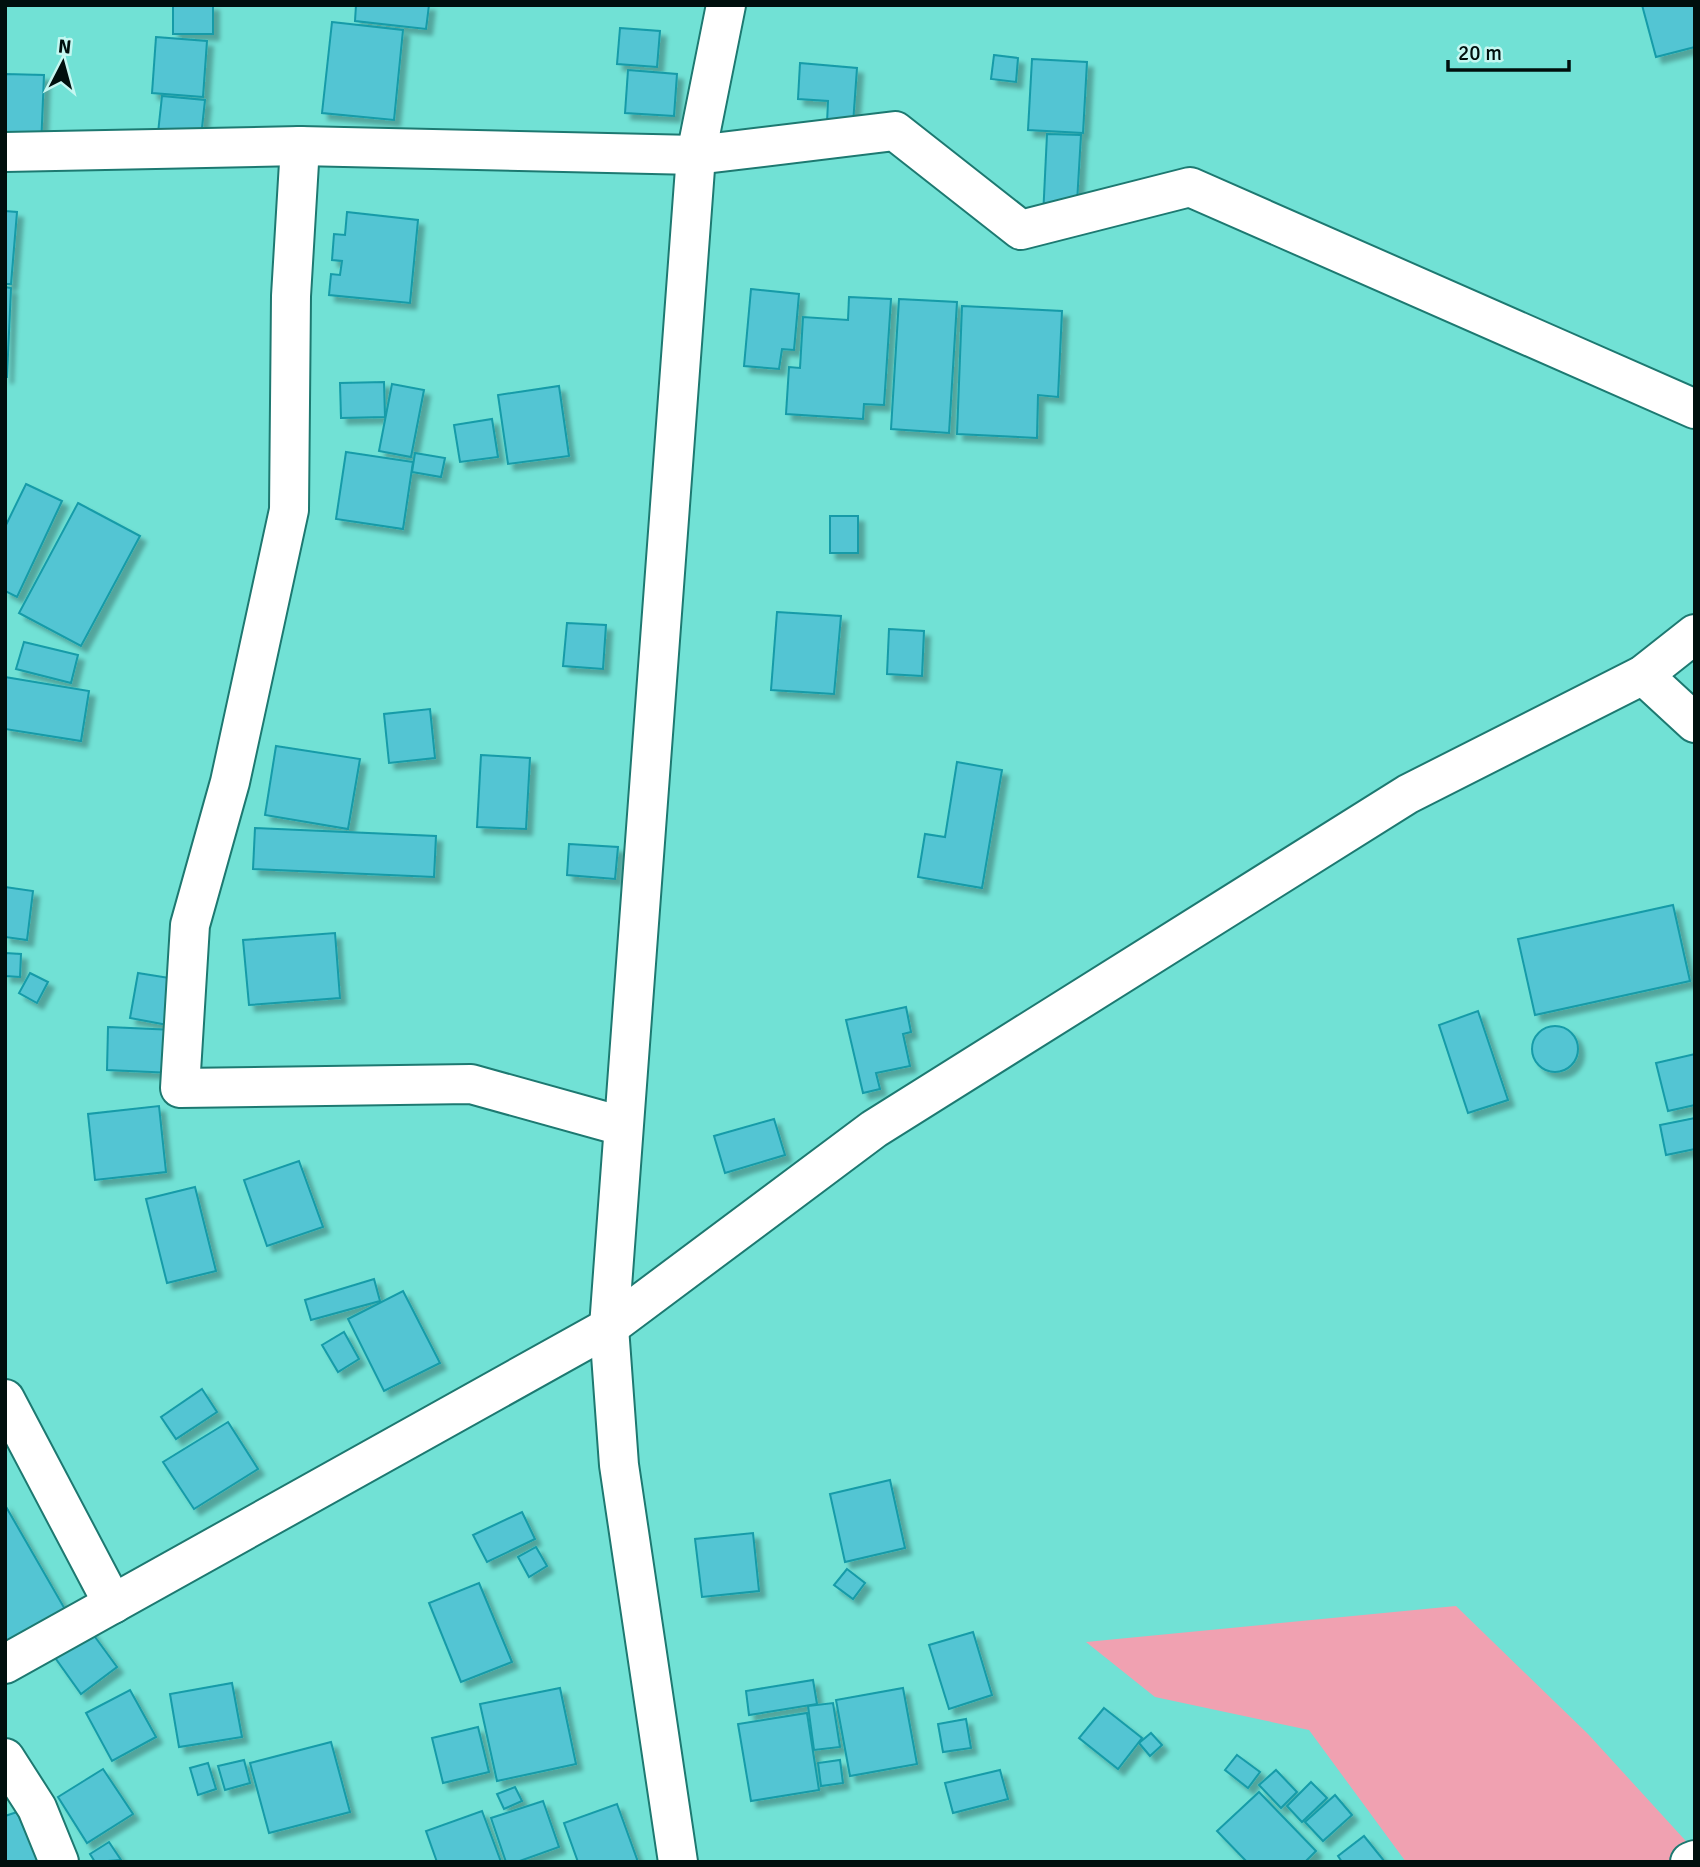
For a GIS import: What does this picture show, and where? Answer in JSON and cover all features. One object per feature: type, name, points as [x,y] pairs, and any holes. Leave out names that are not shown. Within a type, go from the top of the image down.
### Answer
[{"type":"street","points":[[678,1862],[619,1465],[609,1327],[696,155],[726,5]]},
{"type":"street","points":[[5,152],[300,146],[696,155],[895,131],[1021,230],[1190,187],[1695,409]]},
{"type":"street","points":[[300,146],[291,296],[289,510],[230,782],[190,925],[180,1088],[471,1084],[622,1126]]},
{"type":"street","points":[[5,1664],[609,1327],[874,1129],[1408,794],[1643,675],[1695,634]]},
{"type":"street","points":[[1643,675],[1695,723]]},
{"type":"street","points":[[5,1399],[113,1604]]},
{"type":"street","points":[[5,1758],[37,1808],[59,1862]]},
{"type":"shaded area","points":[[1456,1606],[1588,1734],[1695,1851],[1695,1862],[1406,1862],[1309,1730],[1155,1697],[1086,1642]]},
{"type":"building","points":[[173,5],[213,5],[213,34],[173,34]]},
{"type":"building","points":[[356,5],[429,5],[426,29],[355,21]]},
{"type":"building","points":[[1642,5],[1695,5],[1695,47],[1656,57]]},
{"type":"building","points":[[332,22],[403,30],[394,120],[322,113]]},
{"type":"building","points":[[620,28],[660,31],[657,67],[617,64]]},
{"type":"building","points":[[156,37],[207,41],[203,97],[152,93]]},
{"type":"building","points":[[994,55],[1018,58],[1016,82],[991,79]]},
{"type":"building","points":[[1032,59],[1087,62],[1083,133],[1028,130]]},
{"type":"building","points":[[800,63],[857,68],[853,124],[827,123],[828,101],[798,99]]},
{"type":"building","points":[[628,70],[677,74],[674,116],[625,113]]},
{"type":"building","points":[[5,74],[44,75],[41,147],[5,146]]},
{"type":"building","points":[[162,96],[205,100],[200,146],[157,142]]},
{"type":"building","points":[[1047,134],[1081,135],[1076,219],[1043,217]]},
{"type":"building","points":[[5,211],[17,212],[11,284],[5,284]]},
{"type":"building","points":[[347,212],[418,220],[410,303],[329,295],[331,274],[340,275],[342,261],[332,260],[334,234],[345,235]]},
{"type":"building","points":[[5,287],[11,288],[7,377],[5,377]]},
{"type":"building","points":[[751,289],[799,294],[794,350],[782,349],[779,369],[744,366]]},
{"type":"building","points":[[849,297],[891,299],[884,405],[864,404],[863,419],[786,414],[789,367],[800,368],[803,317],[848,320]]},
{"type":"building","points":[[899,299],[957,302],[949,433],[891,429]]},
{"type":"building","points":[[962,306],[1062,311],[1058,397],[1038,395],[1037,438],[957,434]]},
{"type":"building","points":[[384,382],[385,417],[341,418],[340,383]]},
{"type":"building","points":[[392,384],[424,390],[411,457],[379,451]]},
{"type":"building","points":[[559,386],[569,456],[508,464],[498,395]]},
{"type":"building","points":[[492,419],[498,457],[460,462],[454,425]]},
{"type":"building","points":[[346,452],[413,462],[403,529],[336,519]]},
{"type":"building","points":[[415,453],[445,458],[441,477],[412,472]]},
{"type":"building","points":[[26,484],[62,501],[17,597],[5,591],[5,527]]},
{"type":"building","points":[[78,503],[140,536],[81,646],[19,613]]},
{"type":"building","points":[[830,516],[858,516],[858,553],[830,553]]},
{"type":"building","points":[[777,612],[841,616],[834,694],[771,690]]},
{"type":"building","points":[[567,623],[606,625],[603,669],[563,666]]},
{"type":"building","points":[[889,629],[924,631],[922,676],[887,674]]},
{"type":"building","points":[[24,642],[78,655],[71,683],[16,669]]},
{"type":"building","points":[[5,677],[89,691],[81,741],[5,729]]},
{"type":"building","points":[[430,709],[435,758],[389,763],[384,714]]},
{"type":"building","points":[[276,746],[360,759],[348,829],[265,815]]},
{"type":"building","points":[[481,755],[530,758],[526,829],[477,827]]},
{"type":"building","points":[[957,762],[1002,770],[982,888],[918,877],[925,834],[945,837]]},
{"type":"building","points":[[255,828],[436,836],[434,877],[253,869]]},
{"type":"building","points":[[569,844],[618,847],[615,879],[567,875]]},
{"type":"building","points":[[5,887],[33,891],[27,940],[5,937]]},
{"type":"building","points":[[1673,905],[1690,981],[1535,1015],[1518,939]]},
{"type":"building","points":[[335,933],[340,998],[249,1005],[243,940]]},
{"type":"building","points":[[5,953],[21,954],[20,977],[5,976]]},
{"type":"building","points":[[30,973],[48,982],[37,1003],[19,993]]},
{"type":"building","points":[[138,973],[182,980],[173,1026],[130,1018]]},
{"type":"building","points":[[906,1007],[911,1032],[903,1034],[910,1066],[876,1073],[880,1089],[863,1093],[846,1020]]},
{"type":"building","points":[[1478,1011],[1508,1100],[1468,1113],[1439,1025]]},
{"type":"building","points":[[1555,1026],[1571,1033],[1578,1049],[1571,1065],[1555,1072],[1539,1065],[1532,1049],[1539,1033]]},
{"type":"building","points":[[108,1027],[175,1030],[173,1073],[107,1070]]},
{"type":"building","points":[[1695,1054],[1695,1105],[1668,1111],[1656,1063]]},
{"type":"building","points":[[159,1106],[166,1172],[95,1180],[88,1114]]},
{"type":"building","points":[[1695,1118],[1695,1149],[1666,1155],[1660,1125]]},
{"type":"building","points":[[774,1119],[785,1155],[725,1173],[714,1136]]},
{"type":"building","points":[[299,1161],[323,1227],[267,1246],[244,1180]]},
{"type":"building","points":[[195,1187],[216,1271],[167,1283],[146,1199]]},
{"type":"building","points":[[374,1279],[380,1301],[311,1320],[305,1300]]},
{"type":"building","points":[[403,1291],[440,1363],[384,1391],[348,1319]]},
{"type":"building","points":[[344,1332],[359,1359],[338,1372],[322,1345]]},
{"type":"building","points":[[202,1389],[217,1412],[176,1439],[161,1417]]},
{"type":"building","points":[[228,1422],[258,1469],[194,1509],[163,1462]]},
{"type":"building","points":[[890,1480],[905,1548],[845,1562],[830,1494]]},
{"type":"building","points":[[5,1505],[66,1611],[5,1645]]},
{"type":"building","points":[[522,1512],[535,1539],[487,1562],[473,1535]]},
{"type":"building","points":[[753,1533],[759,1591],[702,1597],[695,1539]]},
{"type":"building","points":[[536,1547],[547,1566],[529,1577],[518,1557]]},
{"type":"building","points":[[847,1569],[865,1583],[853,1599],[834,1585]]},
{"type":"building","points":[[479,1583],[512,1662],[461,1682],[429,1603]]},
{"type":"building","points":[[87,1626],[117,1667],[81,1694],[51,1652]]},
{"type":"building","points":[[973,1632],[992,1695],[949,1709],[929,1645]]},
{"type":"building","points":[[813,1680],[817,1704],[749,1715],[746,1691]]},
{"type":"building","points":[[232,1683],[242,1737],[179,1747],[170,1694]]},
{"type":"building","points":[[560,1688],[576,1764],[497,1781],[480,1704]]},
{"type":"building","points":[[903,1688],[917,1764],[850,1776],[836,1700]]},
{"type":"building","points":[[130,1690],[156,1737],[112,1761],[86,1713]]},
{"type":"building","points":[[833,1703],[840,1747],[814,1750],[808,1706]]},
{"type":"building","points":[[1104,1708],[1142,1738],[1118,1769],[1079,1738]]},
{"type":"building","points":[[807,1713],[819,1790],[751,1801],[738,1724]]},
{"type":"building","points":[[966,1719],[971,1748],[943,1752],[938,1724]]},
{"type":"building","points":[[478,1727],[489,1772],[443,1783],[432,1738]]},
{"type":"building","points":[[1151,1733],[1162,1745],[1150,1756],[1139,1743]]},
{"type":"building","points":[[331,1742],[350,1812],[269,1833],[250,1763]]},
{"type":"building","points":[[1237,1755],[1260,1772],[1248,1788],[1225,1770]]},
{"type":"building","points":[[244,1760],[250,1783],[225,1790],[218,1766]]},
{"type":"building","points":[[840,1760],[843,1783],[821,1786],[818,1763]]},
{"type":"building","points":[[208,1763],[216,1789],[198,1795],[190,1768]]},
{"type":"building","points":[[103,1769],[133,1814],[87,1843],[58,1797]]},
{"type":"building","points":[[1000,1770],[1008,1799],[953,1813],[945,1783]]},
{"type":"building","points":[[1276,1770],[1297,1792],[1281,1808],[1259,1785]]},
{"type":"building","points":[[1311,1782],[1327,1798],[1302,1822],[1287,1806]]},
{"type":"building","points":[[515,1787],[522,1801],[504,1809],[497,1794]]},
{"type":"building","points":[[1259,1792],[1316,1851],[1305,1862],[1247,1862],[1217,1831]]},
{"type":"building","points":[[1335,1795],[1352,1815],[1323,1841],[1305,1822]]},
{"type":"building","points":[[543,1801],[559,1847],[517,1862],[506,1862],[491,1818]]},
{"type":"building","points":[[617,1804],[638,1862],[578,1862],[564,1823]]},
{"type":"building","points":[[482,1811],[501,1862],[437,1862],[426,1831]]},
{"type":"building","points":[[17,1812],[39,1862],[5,1862],[5,1816]]},
{"type":"building","points":[[1364,1836],[1385,1862],[1342,1862],[1338,1856]]},
{"type":"building","points":[[109,1842],[121,1860],[95,1862],[90,1854]]}]
